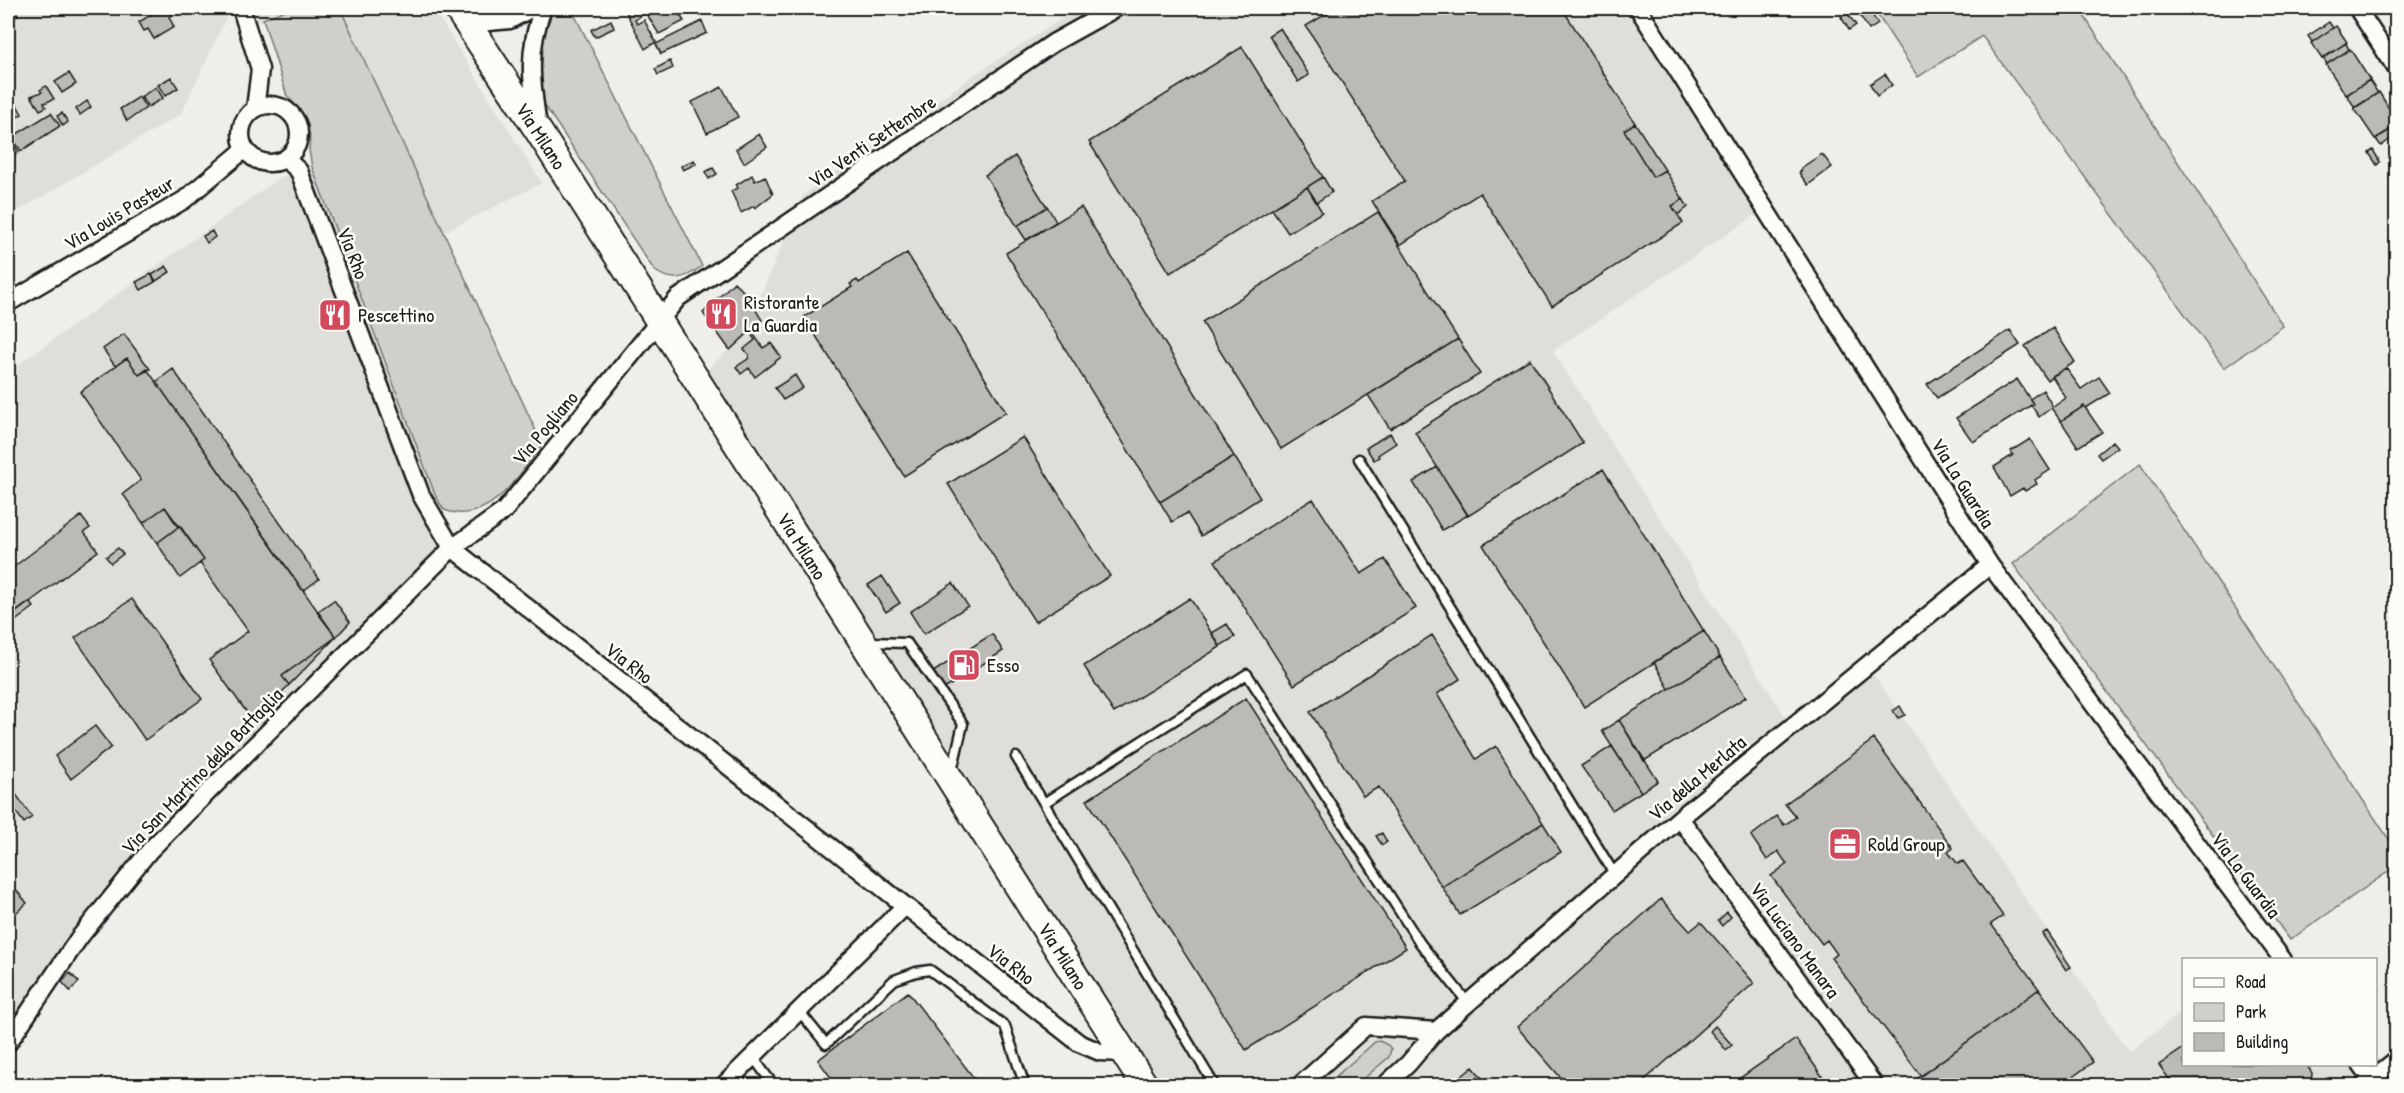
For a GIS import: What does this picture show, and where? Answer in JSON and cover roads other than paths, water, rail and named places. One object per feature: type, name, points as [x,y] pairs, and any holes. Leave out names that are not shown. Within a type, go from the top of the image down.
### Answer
[{"type":"main road","name":"Via Milano","points":[[465,13],[1145,1086]]},
{"type":"street","points":[[241,8],[260,69],[255,109]]},
{"type":"street","points":[[465,13],[510,20],[532,8]]},
{"type":"street","points":[[540,132],[530,75],[532,42],[543,8]]},
{"type":"street","name":"Via Venti Settembre","points":[[660,321],[678,298],[1053,43],[1116,8]]},
{"type":"street","name":"Via La Guardia","points":[[1638,8],[1990,565],[2282,958]]},
{"type":"street","points":[[2357,8],[2397,68]]},
{"type":"street","points":[[265,105],[275,105],[292,115],[297,123],[300,133],[298,143],[286,159],[268,163],[259,161],[245,149],[241,132],[248,115],[255,109],[265,105]]},
{"type":"street","name":"Via Louis Pasteur","points":[[8,303],[184,200],[245,149]]},
{"type":"street","name":"Via Rho","points":[[286,159],[299,171],[421,495],[452,548],[904,908],[1079,1043],[1100,1052],[1124,1053]]},
{"type":"street","name":"Via Pogliano","points":[[452,548],[504,511],[660,321]]},
{"type":"street","name":"Via San Martino della Battaglia","points":[[8,1043],[79,938],[150,850],[452,548]]},
{"type":"street","name":"Via della Merlata","points":[[1384,1086],[1408,1064],[1436,1031],[1680,818],[1990,565]]},
{"type":"street","name":"Via Luciano Manara","points":[[1680,818],[1875,1086]]},
{"type":"street","points":[[723,1086],[904,908]]},
{"type":"street","points":[[1299,1086],[1366,1026],[1436,1031]]},
{"type":"street","points":[[2361,1066],[2368,1082],[2397,1060]]},
{"type":"lane","points":[[1359,459],[1615,875]]},
{"type":"lane","points":[[862,641],[908,643],[963,724],[950,780]]},
{"type":"lane","points":[[1044,803],[1247,674],[1420,943],[1468,1003]]},
{"type":"lane","points":[[1016,758],[1215,1086]]},
{"type":"lane","points":[[800,1012],[826,1044],[894,980],[916,972],[930,970],[1005,1026],[1025,1086]]},
{"type":"lane","points":[[753,1057],[774,1086]]},
{"type":"place","name":"Ristorante La Guardia","points":[[721,314]]},
{"type":"place","name":"Pescettino","points":[[335,315]]},
{"type":"place","name":"Esso","points":[[964,665]]},
{"type":"place","name":"Rold Group","points":[[1845,844]]}]
